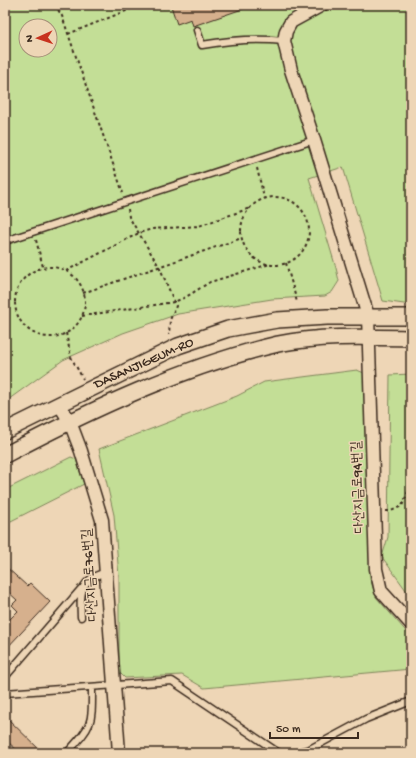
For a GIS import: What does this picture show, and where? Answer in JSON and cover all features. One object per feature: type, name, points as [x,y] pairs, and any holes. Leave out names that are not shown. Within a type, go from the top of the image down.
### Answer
[{"type":"street","points":[[284,41],[286,31],[291,22],[322,5]]},
{"type":"street","name":"다산지금로94번길","points":[[284,41],[290,70],[314,140],[368,316],[376,569],[381,590],[411,624]]},
{"type":"street","name":"DASANJIGEUM-RO","points":[[5,430],[178,346],[228,329],[277,320],[368,316],[411,317]]},
{"type":"street","name":"DASANJIGEUM-RO","points":[[5,455],[70,422],[161,382],[235,356],[279,344],[328,338],[411,338]]},
{"type":"street","name":"다산지금로76번길","points":[[59,404],[70,422],[81,451],[102,520],[107,572],[119,753]]},
{"type":"lane","points":[[197,30],[202,45],[231,40],[258,38],[284,41]]},
{"type":"lane","points":[[5,241],[126,201],[255,161],[314,140]]},
{"type":"lane","points":[[5,677],[88,581],[107,572]]},
{"type":"lane","points":[[81,589],[81,617]]},
{"type":"lane","points":[[5,693],[172,681],[279,753]]},
{"type":"lane","points":[[67,753],[88,730],[92,720],[92,687]]},
{"type":"lane","points":[[294,753],[310,749],[366,719],[411,702]]},
{"type":"path","points":[[55,5],[62,16],[126,201],[129,217],[160,268],[176,306],[170,320],[169,335]]},
{"type":"path","points":[[68,34],[141,5]]},
{"type":"path","points":[[255,161],[264,198]]},
{"type":"path","points":[[66,271],[140,233],[152,229],[199,226],[251,207],[264,198],[275,197],[286,199],[299,208],[307,222],[308,233],[306,244],[300,253],[286,262],[270,264],[210,282],[186,297],[174,302],[82,316]]},
{"type":"path","points":[[251,207],[242,222],[242,238],[250,254],[259,261],[270,264]]},
{"type":"path","points":[[34,232],[43,268]]},
{"type":"path","points":[[83,293],[160,268],[242,238]]},
{"type":"path","points":[[286,262],[297,302]]},
{"type":"path","points":[[55,267],[66,271],[75,278],[85,299],[82,316],[79,322],[66,333],[50,338],[38,336],[28,331],[20,322],[15,311],[14,300],[17,288],[23,278],[32,271],[43,268],[55,267]]},
{"type":"path","points":[[66,333],[71,357],[85,384]]},
{"type":"path","points":[[375,512],[391,511],[402,506],[411,484]]},
{"type":"green space","points":[[5,5],[411,5],[411,305],[383,301],[343,167],[309,178],[339,281],[332,292],[325,296],[272,299],[178,314],[123,333],[63,360],[5,402]]},
{"type":"green space","points":[[357,370],[364,373],[370,578],[376,597],[411,637],[411,669],[204,688],[182,675],[125,678],[119,672],[119,577],[114,515],[99,449],[237,396],[264,382]]},
{"type":"green space","points":[[411,374],[411,597],[382,557],[388,537],[390,375]]},
{"type":"green space","points":[[71,457],[76,459],[84,484],[5,524],[5,490]]},
{"type":"building","points":[[161,5],[254,5],[193,26],[191,19],[177,24],[171,6],[163,8]]},
{"type":"building","points":[[5,566],[27,586],[30,583],[50,602],[5,650],[5,624],[18,611],[12,605],[17,600],[6,590],[5,591]]},
{"type":"building","points":[[5,716],[43,753],[20,753],[8,742],[5,744]]}]
